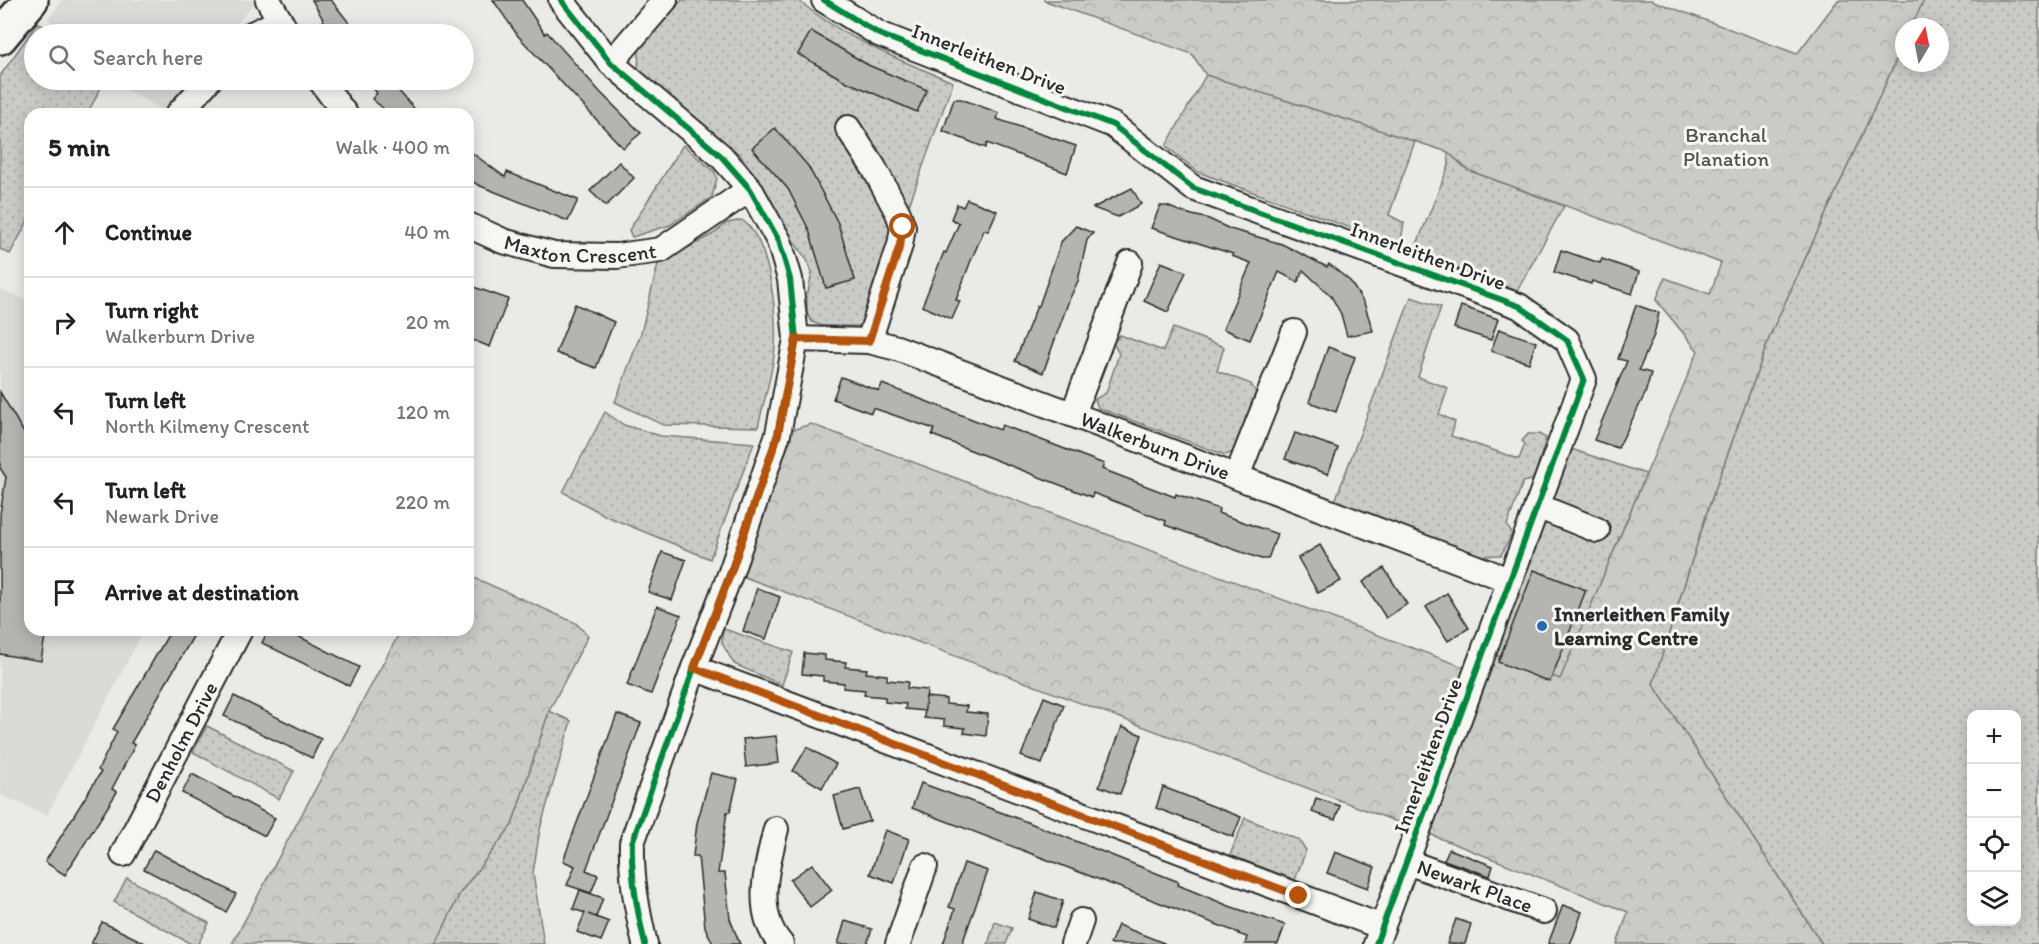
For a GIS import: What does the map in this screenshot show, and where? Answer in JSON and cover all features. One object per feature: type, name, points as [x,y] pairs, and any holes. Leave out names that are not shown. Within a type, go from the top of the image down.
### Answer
[{"type":"street","points":[[0,37],[31,0]]},
{"type":"street","points":[[268,0],[282,24]]},
{"type":"street","points":[[561,0],[611,63],[721,156],[750,189],[779,241],[790,279],[796,339],[778,434],[731,572],[694,668],[632,843],[632,872],[637,911],[645,944]]},
{"type":"street","points":[[611,63],[665,0]]},
{"type":"street","name":"Innerleithen Drive","points":[[824,0],[879,34],[1113,125],[1194,188],[1519,306],[1567,340],[1584,379],[1379,935]]},
{"type":"street","points":[[183,108],[200,90]]},
{"type":"street","points":[[327,90],[341,108]]},
{"type":"street","points":[[848,128],[874,168],[903,227],[900,245],[869,341]]},
{"type":"street","name":"Maxton Crescent","points":[[474,228],[503,241],[554,255],[617,256],[661,250],[750,189]]},
{"type":"street","points":[[1073,414],[1130,262]]},
{"type":"street","points":[[1237,476],[1294,332]]},
{"type":"street","name":"Walkerburn Drive","points":[[796,339],[869,341],[897,348],[1509,580]]},
{"type":"street","points":[[1537,506],[1597,530]]},
{"type":"street","name":"Denholm Drive","points":[[123,854],[237,636]]},
{"type":"street","points":[[694,668],[1379,935]]},
{"type":"street","points":[[776,829],[766,873],[765,895],[767,918],[781,944]]},
{"type":"street","name":"Newark Place","points":[[1407,862],[1544,911]]},
{"type":"street","points":[[898,944],[925,866]]},
{"type":"street","points":[[1073,944],[1081,921]]},
{"type":"shaded area","points":[[63,0],[253,0],[255,2],[236,24],[53,24],[48,19]]},
{"type":"shaded area","points":[[127,90],[182,90],[167,108],[159,108]]},
{"type":"shaded area","points":[[0,289],[24,299],[24,636],[141,636],[47,815],[0,795]]},
{"type":"green space","points":[[682,0],[798,0],[815,14],[853,37],[953,82],[866,326],[822,326],[812,322],[807,313],[807,297],[812,272],[764,187],[740,155],[638,69],[639,49]]},
{"type":"green space","name":"Branchal Planation","points":[[1043,0],[1651,0],[1797,54],[1838,0],[1924,0],[1915,18],[1895,18],[1895,63],[1771,333],[1708,509],[1653,684],[1822,944],[1617,944],[1628,912],[1419,830],[731,572],[778,434],[811,424],[1477,672],[1495,655],[1560,679],[1698,351],[1656,300],[1665,278],[1710,294],[1721,263],[1468,170],[1448,152],[1206,75],[1192,54]]},
{"type":"green space","points":[[1924,0],[2039,0],[2039,944],[1822,944],[1653,684],[1708,509],[1771,333],[1895,63],[1895,72],[1949,72],[1949,18],[1915,18]]},
{"type":"green space","points":[[24,42],[24,90],[100,90],[90,108],[24,108],[24,228],[10,254],[0,249],[0,76]]},
{"type":"green space","points":[[1206,75],[1415,141],[1389,215],[1404,223],[1400,246],[1198,172],[1166,146]]},
{"type":"green space","points":[[683,145],[714,171],[717,178],[712,197],[670,225],[632,237],[629,230]]},
{"type":"green space","points":[[1448,152],[1468,170],[1564,206],[1517,291],[1432,259],[1415,249],[1449,165]]},
{"type":"green space","points":[[742,220],[752,230],[760,245],[774,303],[774,355],[758,427],[663,425],[615,402],[641,333],[658,264],[713,234],[727,223]]},
{"type":"green space","points":[[1411,297],[1441,307],[1418,377],[1448,388],[1439,414],[1455,422],[1451,436],[1519,459],[1525,444],[1522,441],[1528,434],[1539,434],[1546,438],[1534,479],[1523,482],[1507,525],[1512,534],[1501,555],[1480,556],[1335,501]]},
{"type":"green space","points":[[1173,328],[1224,347],[1217,371],[1251,384],[1257,394],[1237,451],[1225,455],[1098,408],[1095,399],[1106,393],[1119,354],[1113,343],[1120,335],[1163,351]]},
{"type":"green space","points":[[605,412],[624,425],[661,436],[754,443],[710,559],[606,516],[563,492]]},
{"type":"green space","points":[[1571,449],[1646,474],[1560,680],[1495,655]]},
{"type":"green space","points":[[474,578],[576,623],[588,636],[549,711],[512,825],[460,893],[436,944],[232,944],[398,636],[474,636]]},
{"type":"green space","points":[[724,629],[793,652],[782,685],[734,664],[722,643]]},
{"type":"green space","points":[[549,711],[571,721],[540,829],[533,873],[544,944],[436,944],[460,893],[512,825]]},
{"type":"green space","points":[[207,726],[294,771],[279,799],[193,752]]},
{"type":"green space","points":[[1245,818],[1299,840],[1306,850],[1295,880],[1230,855]]},
{"type":"green space","points":[[127,878],[209,923],[198,944],[191,944],[114,902]]},
{"type":"green space","points":[[995,922],[1012,928],[1006,944],[988,944]]},
{"type":"building","points":[[312,0],[331,0],[350,24],[322,24],[324,21]]},
{"type":"building","points":[[493,0],[522,0],[545,34],[547,32],[601,93],[641,133],[623,148],[518,36]]},
{"type":"building","points":[[811,31],[868,65],[927,90],[917,112],[845,81],[798,54]]},
{"type":"building","points":[[374,90],[398,90],[414,108],[383,108],[372,99],[377,93]]},
{"type":"building","points":[[954,99],[961,99],[999,113],[997,119],[1076,146],[1067,173],[987,143],[986,148],[943,131]]},
{"type":"building","points":[[775,128],[808,166],[838,223],[855,280],[826,288],[809,230],[788,189],[752,148]]},
{"type":"building","points":[[474,154],[505,177],[507,172],[578,200],[568,221],[474,182]]},
{"type":"building","points":[[619,162],[634,178],[606,206],[590,191]]},
{"type":"building","points":[[1132,188],[1141,204],[1118,217],[1093,208]]},
{"type":"building","points":[[967,199],[997,211],[988,231],[984,230],[970,263],[956,300],[960,301],[952,319],[922,306],[944,252],[946,253],[959,223],[951,219],[957,204],[963,207]]},
{"type":"building","points":[[1160,206],[1209,219],[1230,229],[1282,244],[1327,267],[1329,264],[1350,281],[1364,303],[1373,331],[1347,336],[1341,314],[1331,296],[1303,270],[1298,282],[1279,272],[1250,340],[1223,329],[1251,263],[1232,256],[1233,254],[1151,228]]},
{"type":"building","points":[[1076,226],[1093,233],[1087,240],[1078,281],[1043,373],[1015,361],[1037,306],[1039,306],[1061,242]]},
{"type":"building","points":[[1561,250],[1600,263],[1602,259],[1639,272],[1632,294],[1554,272]]},
{"type":"building","points":[[1161,262],[1186,272],[1168,312],[1144,301]]},
{"type":"building","points":[[474,287],[508,299],[490,347],[474,340]]},
{"type":"building","points":[[575,304],[614,322],[596,368],[556,353]]},
{"type":"building","points":[[1636,305],[1659,313],[1654,335],[1639,370],[1651,373],[1645,394],[1618,448],[1594,440],[1627,361],[1618,359]]},
{"type":"building","points":[[1461,306],[1498,319],[1491,340],[1454,328]]},
{"type":"building","points":[[1499,329],[1536,342],[1529,363],[1491,351]]},
{"type":"building","points":[[1328,347],[1355,357],[1336,412],[1309,402]]},
{"type":"building","points":[[841,377],[879,391],[882,384],[1000,430],[1002,425],[1104,464],[1102,469],[1175,497],[1176,494],[1219,509],[1218,513],[1277,534],[1268,559],[1261,559],[1165,525],[1166,521],[1093,493],[1092,497],[1047,480],[932,435],[934,429],[873,408],[871,413],[833,399]]},
{"type":"building","points":[[0,392],[24,433],[24,636],[45,636],[41,661],[0,654],[0,514],[6,477],[0,468]]},
{"type":"building","points":[[1295,433],[1338,448],[1328,474],[1285,459]]},
{"type":"building","points":[[1320,545],[1341,581],[1318,593],[1298,558]]},
{"type":"building","points":[[662,552],[686,560],[672,600],[648,592]]},
{"type":"building","points":[[1384,568],[1407,604],[1386,618],[1363,582]]},
{"type":"building","name":"Innerleithen Family Learning Centre","points":[[1534,570],[1586,590],[1550,682],[1498,662]]},
{"type":"building","points":[[757,588],[780,597],[766,639],[743,631]]},
{"type":"building","points":[[1447,593],[1469,628],[1448,641],[1426,607]]},
{"type":"building","points":[[657,606],[681,615],[651,694],[627,685]]},
{"type":"building","points":[[167,636],[193,636],[131,743],[135,745],[112,789],[117,792],[65,875],[45,862],[101,772],[98,770],[117,732],[113,729]]},
{"type":"building","points":[[265,636],[298,636],[359,667],[349,686],[262,643]]},
{"type":"building","points":[[804,653],[825,655],[825,660],[846,662],[845,667],[867,669],[866,673],[887,675],[887,680],[908,682],[907,688],[927,690],[925,711],[905,709],[906,704],[885,702],[885,697],[864,695],[865,690],[843,688],[844,683],[823,681],[823,676],[802,674]]},
{"type":"building","points":[[234,696],[321,739],[312,758],[224,716]]},
{"type":"building","points":[[926,697],[946,699],[946,704],[967,706],[966,712],[988,714],[986,736],[964,733],[965,728],[944,726],[944,720],[924,718]]},
{"type":"building","points":[[1044,697],[1064,705],[1042,764],[1021,756]]},
{"type":"building","points":[[617,714],[641,723],[586,870],[598,875],[591,893],[567,885],[575,866],[563,861]]},
{"type":"building","points":[[1122,727],[1142,735],[1120,794],[1099,786]]},
{"type":"building","points":[[776,736],[779,763],[746,767],[743,739]]},
{"type":"building","points":[[807,747],[836,764],[822,788],[793,771]]},
{"type":"building","points":[[711,773],[738,779],[730,812],[727,812],[718,873],[725,873],[730,919],[740,944],[713,944],[705,927],[698,856],[693,856],[697,823]]},
{"type":"building","points":[[192,774],[275,818],[265,836],[182,793]]},
{"type":"building","points":[[921,783],[1179,882],[1178,885],[1229,906],[1285,925],[1278,944],[1245,944],[1247,937],[1239,933],[912,808]]},
{"type":"building","points":[[1163,787],[1241,817],[1233,837],[1156,808]]},
{"type":"building","points":[[860,789],[870,821],[843,829],[834,796]]},
{"type":"building","points":[[1316,798],[1340,806],[1335,820],[1312,812]]},
{"type":"building","points":[[885,830],[909,839],[894,883],[870,874]]},
{"type":"building","points":[[1449,849],[1493,866],[1490,876],[1444,860]]},
{"type":"building","points":[[154,850],[236,894],[226,912],[144,869]]},
{"type":"building","points":[[1335,852],[1375,867],[1368,888],[1327,873]]},
{"type":"building","points":[[964,863],[988,871],[962,944],[943,944],[955,909],[949,907]]},
{"type":"building","points":[[812,864],[832,890],[810,907],[790,880]]},
{"type":"building","points":[[580,890],[603,898],[596,917],[588,914],[609,922],[601,941],[577,932],[585,913],[573,909]]},
{"type":"building","points":[[1037,892],[1063,901],[1054,928],[1028,919]]},
{"type":"building","points":[[1563,905],[1582,912],[1574,935],[1570,944],[1548,944]]},
{"type":"building","points":[[1456,919],[1471,924],[1465,944],[1447,944]]},
{"type":"building","points":[[845,921],[872,929],[867,944],[838,944]]},
{"type":"building","points":[[102,922],[147,944],[91,944]]},
{"type":"building","points":[[1118,925],[1164,943],[1164,944],[1110,944]]},
{"type":"cycle path","points":[[561,0],[611,63],[721,156],[750,189],[779,241],[790,279],[796,339],[778,434],[731,572],[694,668],[632,843],[635,894],[645,944]]},
{"type":"cycle path","points":[[824,0],[879,34],[1113,125],[1193,188],[1519,306],[1567,340],[1584,379],[1376,944]]},
{"type":"place","name":"Innerleithen Family Learning Centre","points":[[1542,626]]},
{"type":"route","points":[[903,227],[900,245],[869,341],[796,339],[778,434],[731,572],[694,668],[1299,896]]}]
